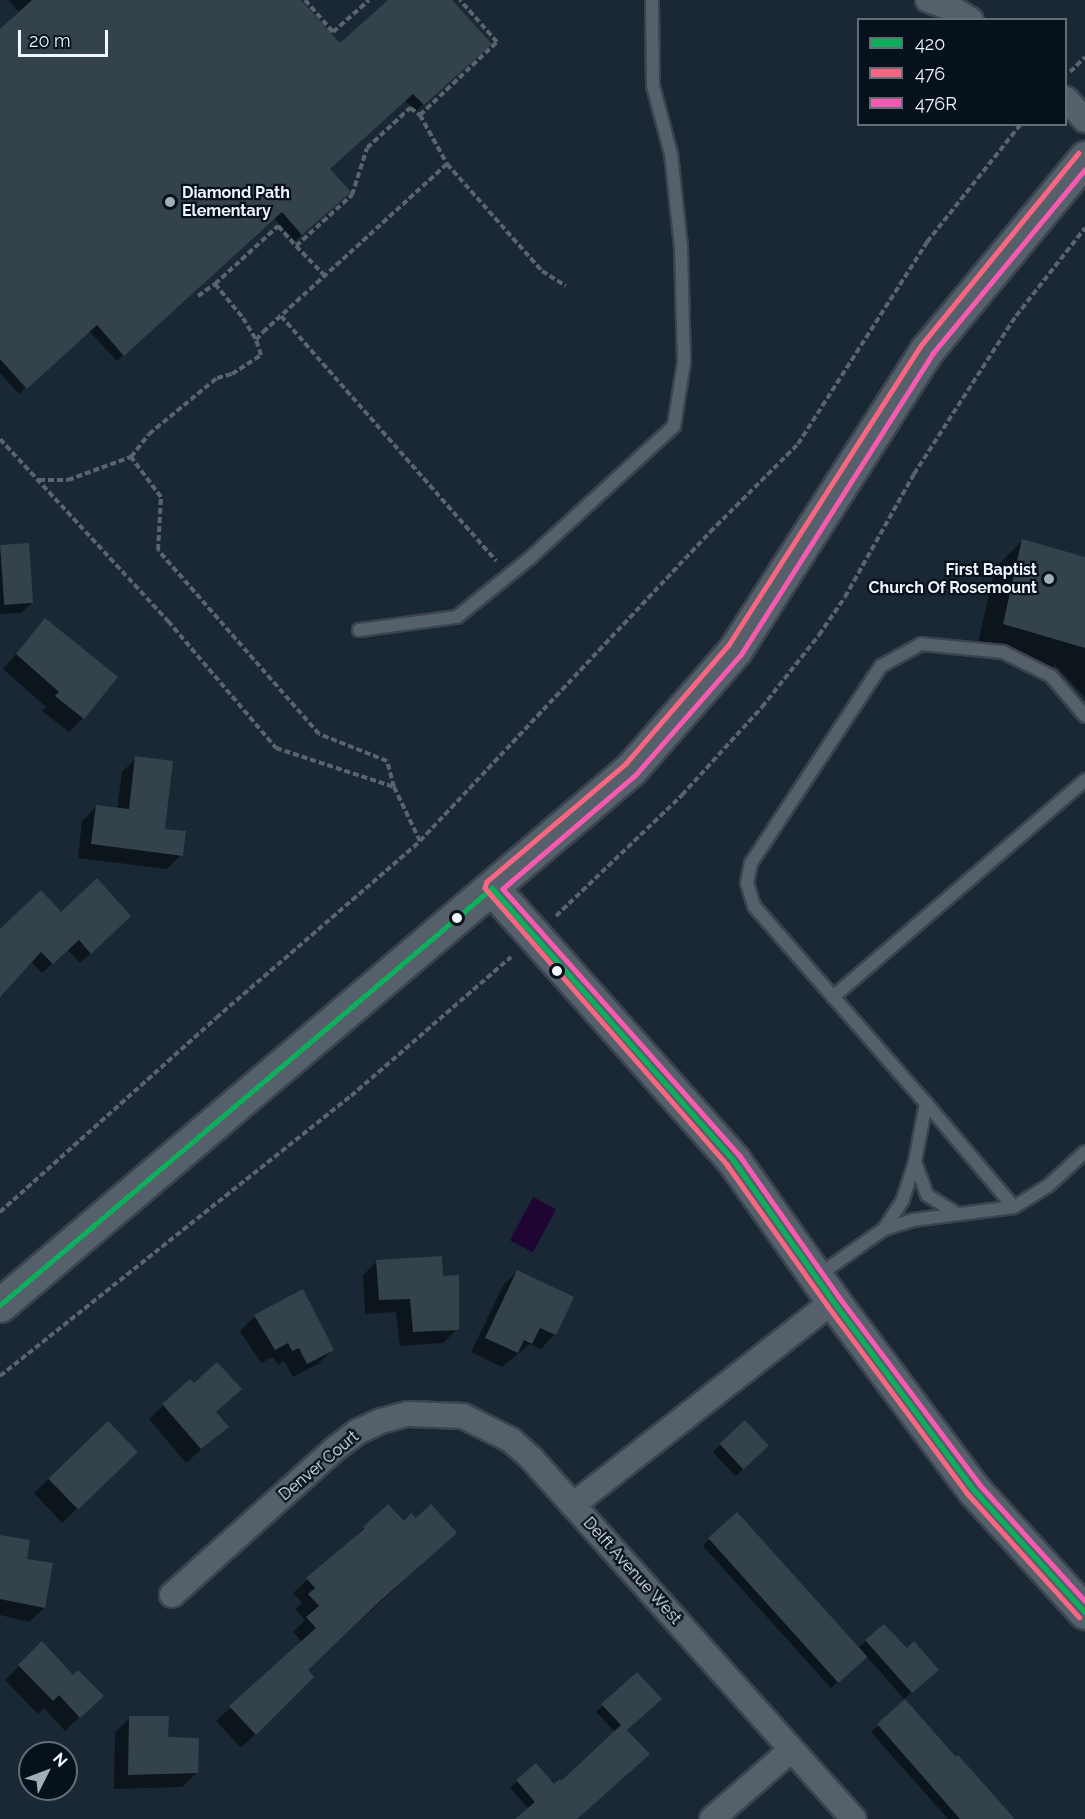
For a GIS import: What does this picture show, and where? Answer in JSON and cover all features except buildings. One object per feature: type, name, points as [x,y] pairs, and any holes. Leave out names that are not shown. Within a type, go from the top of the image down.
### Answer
[{"type":"street","points":[[928,0],[951,8],[968,18]]},
{"type":"street","points":[[1067,101],[1085,120]]},
{"type":"street","points":[[0,1305],[631,769],[735,650],[927,350],[1085,158]]},
{"type":"street","points":[[492,888],[734,1161],[824,1289],[974,1490],[1085,1612]]},
{"type":"street","name":"Delft Avenue West","points":[[824,1289],[573,1505],[854,1819]]},
{"type":"street","name":"Denver Court","points":[[172,1595],[357,1432],[381,1421],[408,1414],[463,1416],[511,1440],[573,1505]]},
{"type":"street","points":[[712,1819],[791,1750]]},
{"type":"lane","points":[[359,630],[457,617],[530,558],[674,426],[684,362],[681,247],[671,154],[653,86],[652,0]]},
{"type":"lane","points":[[1014,1207],[754,906],[747,884],[751,863],[881,666],[921,644],[1003,652],[1051,676],[1085,716]]},
{"type":"lane","points":[[833,997],[1085,780]]},
{"type":"lane","points":[[824,1289],[884,1229],[903,1200],[915,1162],[926,1103]]},
{"type":"lane","points":[[884,1229],[913,1220],[1014,1207],[1048,1186],[1085,1152]]},
{"type":"lane","points":[[915,1162],[927,1195],[957,1214]]},
{"type":"path","points":[[305,0],[333,32],[369,0]]},
{"type":"path","points":[[420,115],[497,42],[460,0]]},
{"type":"path","points":[[1067,75],[1085,57]]},
{"type":"path","points":[[296,246],[352,195],[367,148],[410,108],[420,115],[447,164],[542,271],[566,286]]},
{"type":"path","points":[[0,1212],[216,1018],[420,842],[710,532],[798,444],[839,376],[927,242],[1019,126]]},
{"type":"path","points":[[256,340],[447,164]]},
{"type":"path","points":[[198,296],[215,284],[278,226],[325,276]]},
{"type":"path","points":[[38,480],[68,480],[131,457],[149,434],[217,378],[232,374],[261,356],[256,340],[243,318],[215,284]]},
{"type":"path","points":[[281,316],[496,562]]},
{"type":"path","points":[[0,439],[168,621],[276,748],[394,787]]},
{"type":"path","points":[[131,457],[161,497],[158,550],[319,734],[387,761],[394,787],[420,842]]},
{"type":"shaded area","points":[[533,1197],[556,1209],[533,1252],[510,1240]]},
{"type":"transit line","name":"476","points":[[1079,153],[921,346],[729,645],[626,764],[487,882],[485,888],[728,1166],[827,1305],[968,1494],[1079,1617]]},
{"type":"transit line","name":"476R","points":[[1085,170],[933,354],[741,655],[636,775],[503,889],[740,1156],[839,1297],[980,1485],[1085,1601]]},
{"type":"transit line","name":"420","points":[[492,888],[734,1161],[833,1301],[974,1490],[1085,1612]]},
{"type":"transit line","name":"420","points":[[0,1305],[492,888]]},
{"type":"place","name":"Diamond Path Elementary","points":[[170,202]]},
{"type":"place","name":"First Baptist Church Of Rosemount","points":[[1049,579]]}]
